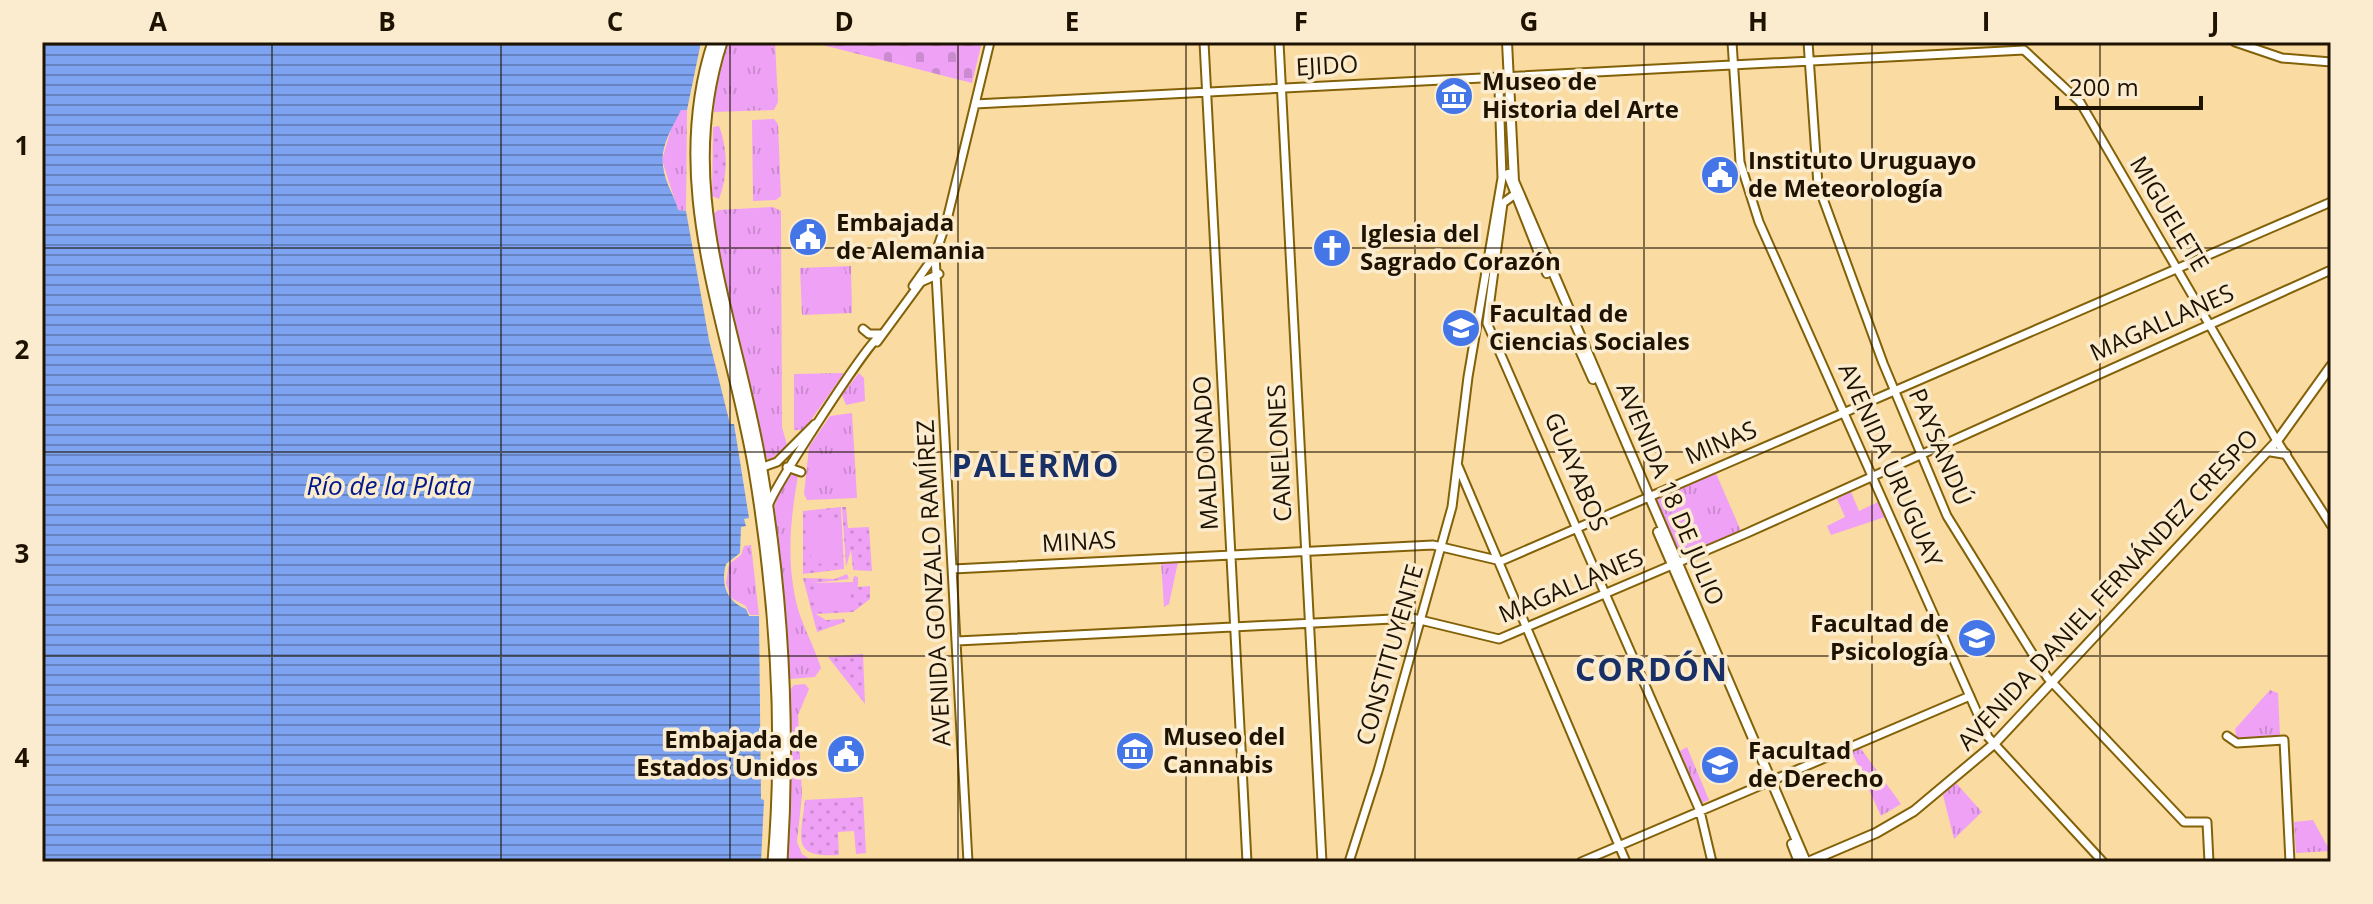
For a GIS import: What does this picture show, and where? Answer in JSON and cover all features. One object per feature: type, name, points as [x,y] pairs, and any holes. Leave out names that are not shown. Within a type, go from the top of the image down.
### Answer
[{"type":"main road","points":[[713,42],[695,125],[697,208],[768,506],[784,671],[782,862]]},
{"type":"main road","points":[[722,42],[704,135],[705,208],[758,469],[776,671],[777,762],[773,862]]},
{"type":"main road","name":"AVENIDA 18 DE JULIO","points":[[1505,42],[1516,192]]},
{"type":"main road","name":"AVENIDA 18 DE JULIO","points":[[1507,75],[1508,173],[1674,565],[1768,781],[1807,862]]},
{"type":"main road","name":"AVENIDA DANIEL FERNÁNDEZ CRESPO","points":[[1807,862],[1876,833],[1914,811],[1994,744],[2277,441],[2331,366]]},
{"type":"main road","points":[[2267,451],[2286,454]]},
{"type":"main road","name":"AVENIDA 18 DE JULIO","points":[[1768,781],[1799,862]]},
{"type":"street","name":"AVENIDA GONZALO RAMÍREZ","points":[[968,862],[940,302],[935,255],[945,226],[990,42]]},
{"type":"street","name":"MALDONADO","points":[[1204,42],[1247,862]]},
{"type":"street","name":"CANELONES","points":[[1279,42],[1322,862]]},
{"type":"street","name":"AVENIDA URUGUAY","points":[[1732,42],[1740,162],[1759,222],[1970,696],[1994,744],[2103,862]]},
{"type":"street","name":"PAYSANDÚ","points":[[1808,42],[1818,185],[1895,392],[1950,521],[2052,683],[2184,822],[2207,822],[2209,862]]},
{"type":"street","points":[[2235,42],[2278,57],[2331,62]]},
{"type":"street","name":"EJIDO","points":[[975,104],[1809,61],[2019,45],[2032,58]]},
{"type":"street","name":"MIGUELETE","points":[[2032,58],[2080,102],[2277,441],[2331,525]]},
{"type":"street","name":"AVENIDA 18 DE JULIO","points":[[1483,77],[1499,89],[1506,101]]},
{"type":"street","points":[[1499,89],[1500,112]]},
{"type":"street","points":[[1500,112],[1506,101]]},
{"type":"street","name":"CONSTITUYENTE","points":[[1349,862],[1452,507],[1496,224],[1502,160],[1500,112]]},
{"type":"street","name":"GUAYABOS","points":[[1516,192],[1503,203],[1487,323],[1700,811],[1712,862]]},
{"type":"street","name":"MINAS","points":[[953,569],[1441,546],[1496,561],[2331,202]]},
{"type":"street","name":"AVENIDA GONZALO RAMÍREZ","points":[[938,274],[945,226]]},
{"type":"street","points":[[768,506],[787,467],[802,451],[817,423],[935,255]]},
{"type":"street","name":"MAGALLANES","points":[[957,641],[1420,619],[1499,639],[1674,565],[2331,270]]},
{"type":"street","points":[[906,299],[924,279],[938,274]]},
{"type":"street","points":[[863,329],[879,336]]},
{"type":"street","points":[[758,469],[777,462],[817,423]]},
{"type":"street","name":"CONSTITUYENTE","points":[[1458,456],[1460,476],[1626,862]]},
{"type":"street","points":[[787,467],[801,472]]},
{"type":"street","points":[[1581,862],[1970,696]]},
{"type":"street","points":[[2227,736],[2237,743],[2284,740],[2290,862]]},
{"type":"green space","points":[[728,42],[775,42],[778,102],[774,110],[714,112],[715,92]]},
{"type":"green space","points":[[811,42],[982,42],[972,83]]},
{"type":"green space","points":[[681,110],[687,110],[686,211],[678,210],[662,160],[674,119]]},
{"type":"green space","points":[[774,119],[778,124],[781,196],[776,200],[753,201],[752,120]]},
{"type":"green space","points":[[719,126],[726,162],[719,199],[712,196],[713,127]]},
{"type":"green space","points":[[773,207],[781,211],[782,427],[787,445],[770,460],[765,457],[711,216],[718,210]]},
{"type":"green space","points":[[851,266],[852,313],[802,315],[800,268]]},
{"type":"green space","points":[[845,269],[846,293],[808,295],[807,271]]},
{"type":"green space","points":[[844,373],[804,430],[794,430],[794,374]]},
{"type":"green space","points":[[859,373],[864,378],[865,401],[846,405],[842,395]]},
{"type":"green space","points":[[852,413],[857,498],[807,500],[804,494],[809,447],[830,416]]},
{"type":"green space","points":[[795,471],[798,476],[791,526],[794,592],[821,668],[815,677],[790,679],[774,510],[786,473]]},
{"type":"green space","points":[[1715,471],[1741,531],[1680,559],[1653,498]]},
{"type":"green space","points":[[1851,492],[1859,511],[1878,502],[1885,517],[1831,535],[1827,526],[1845,517],[1837,499]]},
{"type":"green space","points":[[841,507],[844,569],[803,574],[803,511]]},
{"type":"green space","points":[[842,507],[846,507],[848,528],[869,527],[872,571],[853,570],[851,550],[846,567]]},
{"type":"green space","points":[[840,519],[842,563],[811,564],[809,521]]},
{"type":"green space","points":[[751,545],[759,615],[750,615],[746,606],[731,598],[726,583],[729,564],[741,555],[744,546]]},
{"type":"green space","points":[[1161,561],[1178,562],[1169,604],[1164,607]]},
{"type":"green space","points":[[847,574],[849,579],[813,583],[853,582],[854,576],[858,577],[858,587],[870,586],[870,599],[853,612],[816,614],[826,620],[844,619],[845,622],[817,632],[803,578],[835,579]]},
{"type":"green space","points":[[850,583],[851,610],[816,612],[815,585]]},
{"type":"green space","points":[[863,654],[865,704],[828,657]]},
{"type":"green space","points":[[805,684],[809,689],[798,715],[802,795],[797,842],[802,854],[814,862],[787,862],[790,690],[794,685]]},
{"type":"green space","points":[[2270,690],[2278,693],[2280,736],[2237,739],[2235,729]]},
{"type":"green space","points":[[1859,746],[1901,804],[1881,816],[1851,750]]},
{"type":"green space","points":[[1687,747],[1709,800],[1702,803],[1680,751]]},
{"type":"green space","points":[[1956,783],[1982,812],[1954,839],[1943,795]]},
{"type":"green space","points":[[863,797],[866,853],[856,854],[854,831],[838,832],[839,855],[812,853],[806,849],[801,835],[805,800]]},
{"type":"green space","points":[[2313,820],[2330,851],[2296,853],[2294,822]]},
{"type":"water","name":"Río de la Plata","points":[[42,42],[701,42],[687,110],[681,110],[668,136],[663,166],[678,210],[686,211],[709,340],[730,424],[734,424],[749,518],[744,519],[746,526],[741,527],[740,553],[726,564],[724,579],[727,592],[734,602],[746,609],[749,616],[759,616],[761,799],[764,800],[761,862],[42,862]]},
{"type":"place","name":"Museo de Historia del Arte","points":[[1454,96]]},
{"type":"place","name":"Instituto Uruguayo de Meteorología","points":[[1720,175]]},
{"type":"place","name":"Embajada de Alemania","points":[[808,237]]},
{"type":"place","name":"Iglesia del Sagrado Corazón","points":[[1332,248]]},
{"type":"place","name":"Facultad de Ciencias Sociales","points":[[1461,328]]},
{"type":"place","name":"Facultad de Psicología","points":[[1977,638]]},
{"type":"place","name":"Museo del Cannabis","points":[[1135,751]]},
{"type":"place","name":"Embajada de Estados Unidos","points":[[846,754]]},
{"type":"place","name":"Facultad de Derecho","points":[[1720,765]]},
{"type":"district","name":"PALERMO","points":[[1036,466]]},
{"type":"district","name":"CORDÓN","points":[[1652,670]]}]
